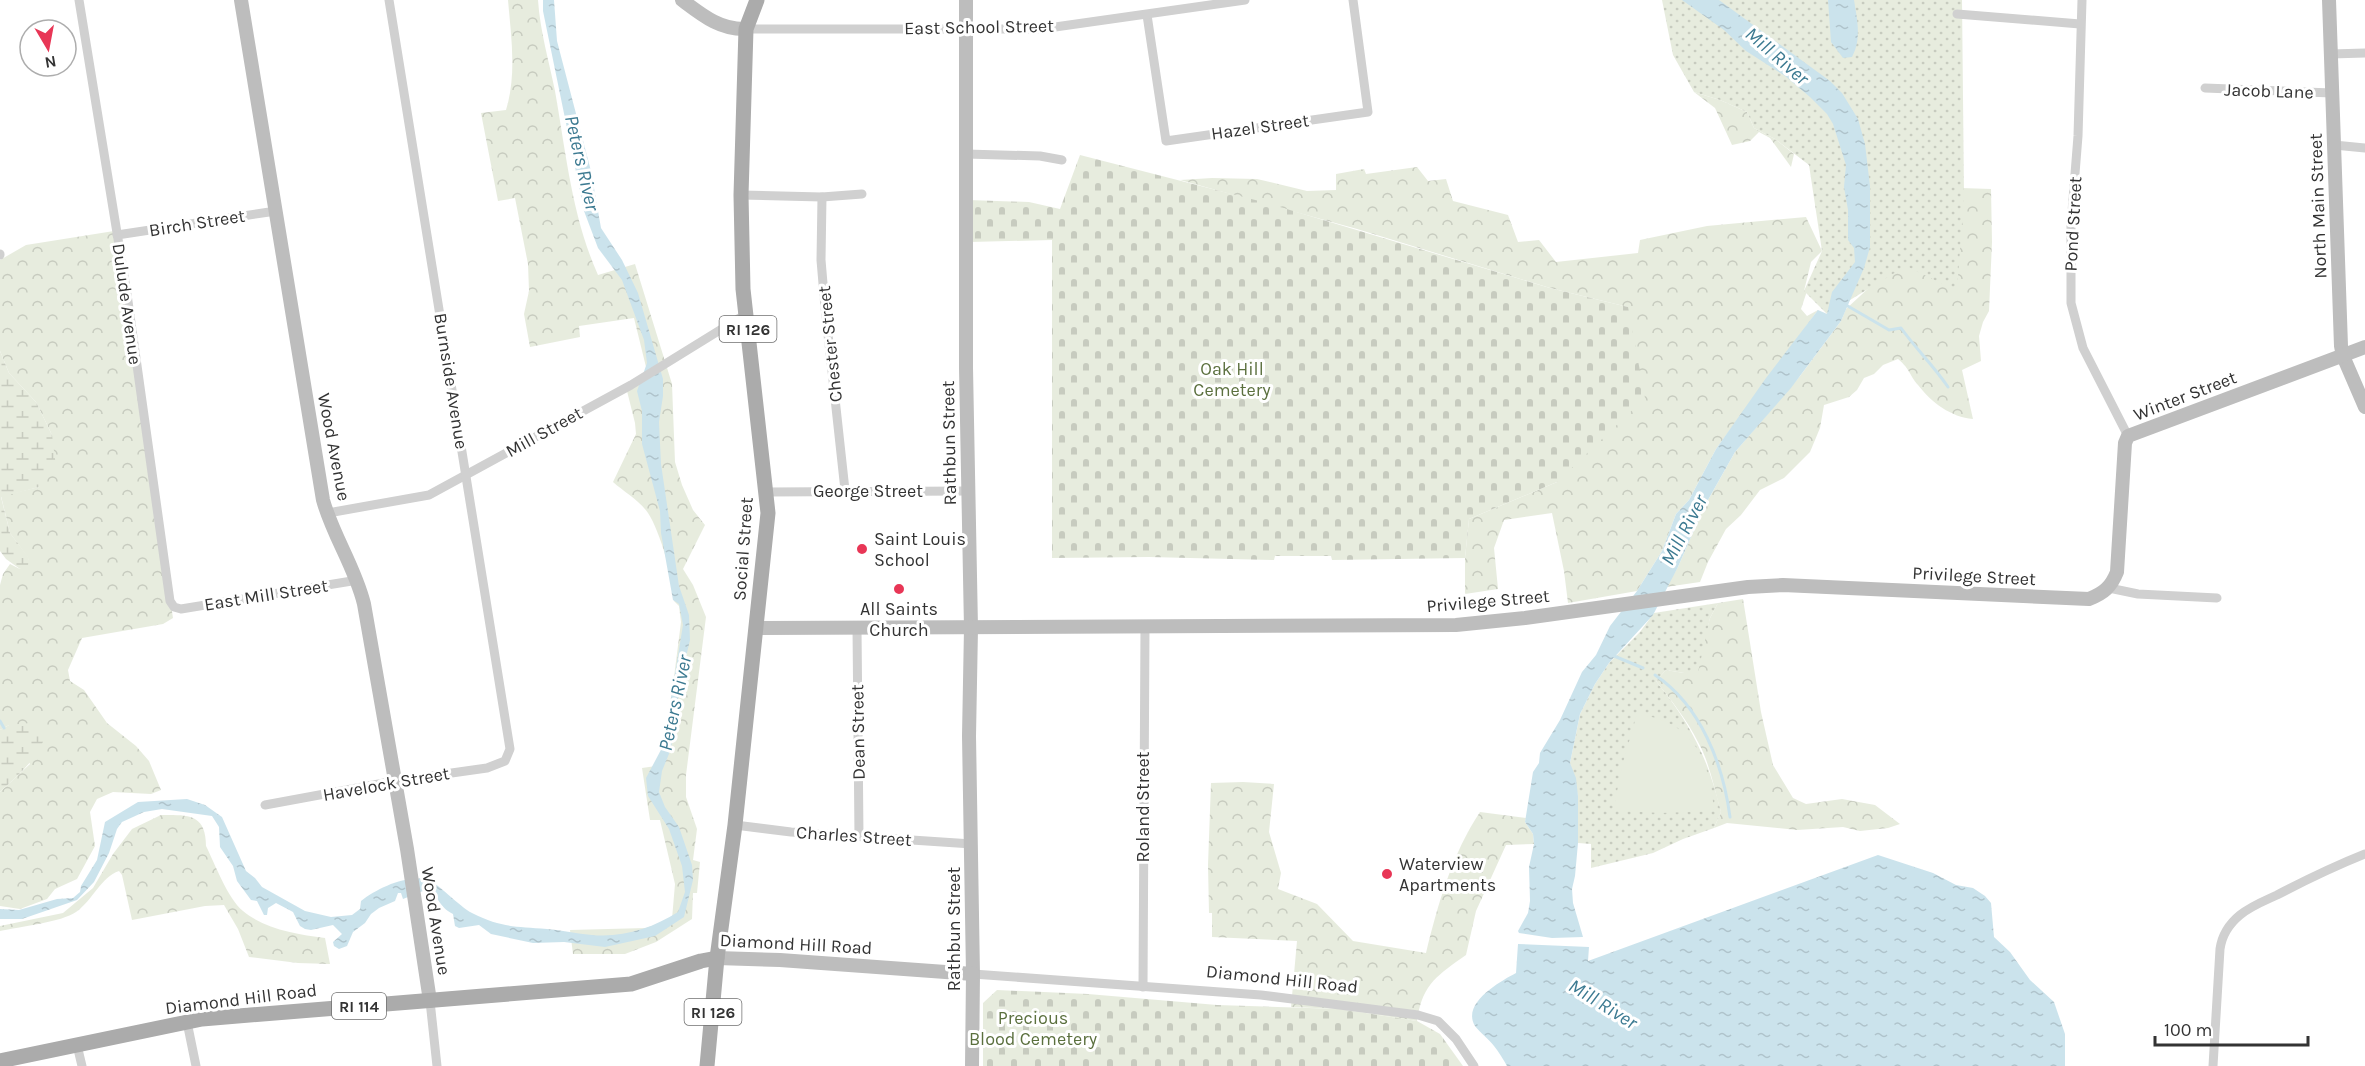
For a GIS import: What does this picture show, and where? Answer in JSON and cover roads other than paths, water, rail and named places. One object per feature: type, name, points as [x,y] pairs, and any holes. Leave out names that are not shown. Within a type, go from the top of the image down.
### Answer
[{"type":"main road","name":"Wood Avenue","points":[[241,0],[316,456],[328,513],[358,580],[364,604],[430,1001]]},
{"type":"main road","points":[[682,0],[702,16],[724,27],[746,29]]},
{"type":"main road","name":"RI 126","points":[[746,29],[748,0]]},
{"type":"main road","name":"Social Street","points":[[707,1066],[717,958],[735,825],[765,549],[767,492],[746,314],[741,195],[746,29],[757,0]]},
{"type":"main road","name":"Rathbun Street","points":[[966,0],[966,368],[969,491],[972,1066]]},
{"type":"main road","name":"North Main Street","points":[[2329,0],[2343,356],[2365,407]]},
{"type":"main road","name":"Winter Street","points":[[2109,588],[2117,572],[2125,443],[2128,436],[2365,347]]},
{"type":"main road","name":"Privilege Street","points":[[756,628],[1456,625],[1783,585],[2082,598],[2099,595],[2109,588]]},
{"type":"main road","name":"Diamond Hill Road","points":[[0,1061],[187,1022],[631,984],[717,958],[780,960],[973,974]]},
{"type":"street","name":"Dulude Avenue","points":[[80,0],[165,569],[170,601],[174,608]]},
{"type":"street","name":"Burnside Avenue","points":[[389,0],[508,725],[510,749],[505,761]]},
{"type":"street","name":"East School Street","points":[[746,29],[1041,29],[1147,15],[1190,4],[1245,0]]},
{"type":"street","name":"Hazel Street","points":[[1147,15],[1166,141],[1368,112],[1353,0]]},
{"type":"street","name":"Pond Street","points":[[2082,0],[2078,136],[2071,224],[2071,303],[2083,348],[2128,436]]},
{"type":"street","points":[[1956,14],[2080,24]]},
{"type":"street","points":[[2331,54],[2365,53]]},
{"type":"street","name":"Jacob Lane","points":[[2205,88],[2332,93]]},
{"type":"street","points":[[2334,145],[2365,148]]},
{"type":"street","points":[[966,154],[1040,156],[1062,160]]},
{"type":"street","points":[[741,195],[822,197],[862,194]]},
{"type":"street","name":"Chester Street","points":[[822,197],[821,260],[845,490]]},
{"type":"street","name":"Birch Street","points":[[117,236],[276,211]]},
{"type":"street","name":"Mill Street","points":[[328,513],[429,495],[632,385],[746,314]]},
{"type":"street","name":"George Street","points":[[767,492],[969,491]]},
{"type":"street","name":"East Mill Street","points":[[174,608],[211,605],[358,580]]},
{"type":"street","points":[[2109,588],[2138,594],[2217,598]]},
{"type":"street","name":"Roland Street","points":[[1143,987],[1145,626]]},
{"type":"street","name":"Dean Street","points":[[857,628],[859,836]]},
{"type":"street","name":"Havelock Street","points":[[265,805],[395,781],[487,768],[505,761]]},
{"type":"street","name":"Charles Street","points":[[735,825],[972,844]]},
{"type":"street","points":[[2213,1066],[2221,937],[2239,916],[2255,905],[2326,870],[2365,854]]},
{"type":"street","name":"Diamond Hill Road","points":[[973,974],[1261,994],[1418,1015],[1438,1021],[1456,1040],[1474,1066]]},
{"type":"street","points":[[430,1001],[437,1066]]},
{"type":"street","points":[[187,1022],[196,1066]]},
{"type":"street","points":[[77,1045],[82,1066]]},
{"type":"water","name":"Peters River","points":[[543,0],[554,0],[557,41],[591,171],[601,228],[622,260],[638,293],[663,379],[659,422],[661,464],[679,586],[689,615],[690,640],[681,678],[671,749],[662,771],[659,792],[665,807],[679,827],[692,865],[693,880],[684,917],[655,936],[605,947],[564,942],[533,943],[491,934],[479,925],[459,928],[455,926],[453,914],[444,908],[428,889],[403,899],[401,893],[398,893],[395,901],[371,914],[365,923],[353,932],[347,946],[339,949],[334,946],[333,942],[342,934],[333,925],[311,930],[305,929],[300,926],[293,912],[276,903],[268,908],[267,915],[264,915],[257,901],[251,900],[237,881],[233,866],[220,847],[219,827],[212,816],[162,809],[144,812],[122,822],[94,882],[77,900],[22,919],[0,919],[0,909],[19,910],[57,899],[73,898],[80,892],[81,886],[97,860],[105,822],[138,802],[187,799],[205,805],[222,817],[246,871],[262,887],[305,911],[331,917],[352,915],[360,909],[361,901],[376,891],[393,883],[411,879],[429,880],[472,913],[509,925],[603,936],[637,931],[678,912],[685,892],[682,866],[669,829],[648,796],[646,778],[663,746],[683,625],[679,604],[673,600],[661,533],[660,511],[642,444],[642,411],[637,391],[647,363],[644,340],[622,280],[598,248],[584,211],[543,11]]},
{"type":"water","name":"Mill River","points":[[1682,0],[1719,0],[1830,81],[1842,93],[1858,119],[1865,144],[1870,186],[1870,247],[1864,268],[1841,321],[1791,388],[1735,452],[1704,507],[1678,567],[1653,615],[1609,663],[1580,714],[1570,763],[1576,778],[1578,796],[1578,843],[1572,889],[1573,903],[1583,937],[1552,938],[1519,933],[1528,913],[1530,901],[1529,867],[1534,844],[1533,834],[1525,822],[1533,772],[1539,763],[1540,753],[1560,720],[1582,672],[1596,655],[1610,626],[1637,591],[1662,551],[1676,514],[1689,500],[1716,449],[1818,310],[1827,314],[1832,292],[1855,262],[1854,248],[1848,240],[1848,210],[1844,187],[1846,165],[1833,124],[1827,114],[1785,76],[1746,51],[1724,30]]},
{"type":"water","points":[[1828,0],[1854,0],[1858,36],[1852,57],[1843,58],[1831,42]]},
{"type":"water","name":"Mill River","points":[[1878,855],[1933,873],[1956,885],[1973,888],[1985,896],[1991,903],[1994,937],[2010,952],[2030,980],[2054,1002],[2065,1034],[2065,1066],[1507,1066],[1492,1043],[1475,1026],[1472,1017],[1473,1009],[1478,1001],[1501,981],[1516,973],[1518,944],[1589,947],[1588,961]]},
{"type":"waterway","points":[[1846,305],[1889,330],[1901,328],[1948,387]]},
{"type":"waterway","points":[[1614,656],[1643,668]]},
{"type":"waterway","points":[[1655,675],[1685,703],[1707,738],[1722,777],[1730,817]]},
{"type":"waterway","points":[[0,721],[4,728]]},
{"type":"place","name":"Saint Louis School","points":[[862,549]]},
{"type":"place","name":"All Saints Church","points":[[899,589]]},
{"type":"place","name":"Waterview Apartments","points":[[1387,874]]},
{"type":"park label","name":"Oak Hill Cemetery","points":[[1232,379]]},
{"type":"park label","name":"Precious Blood Cemetery","points":[[1033,1028]]}]
